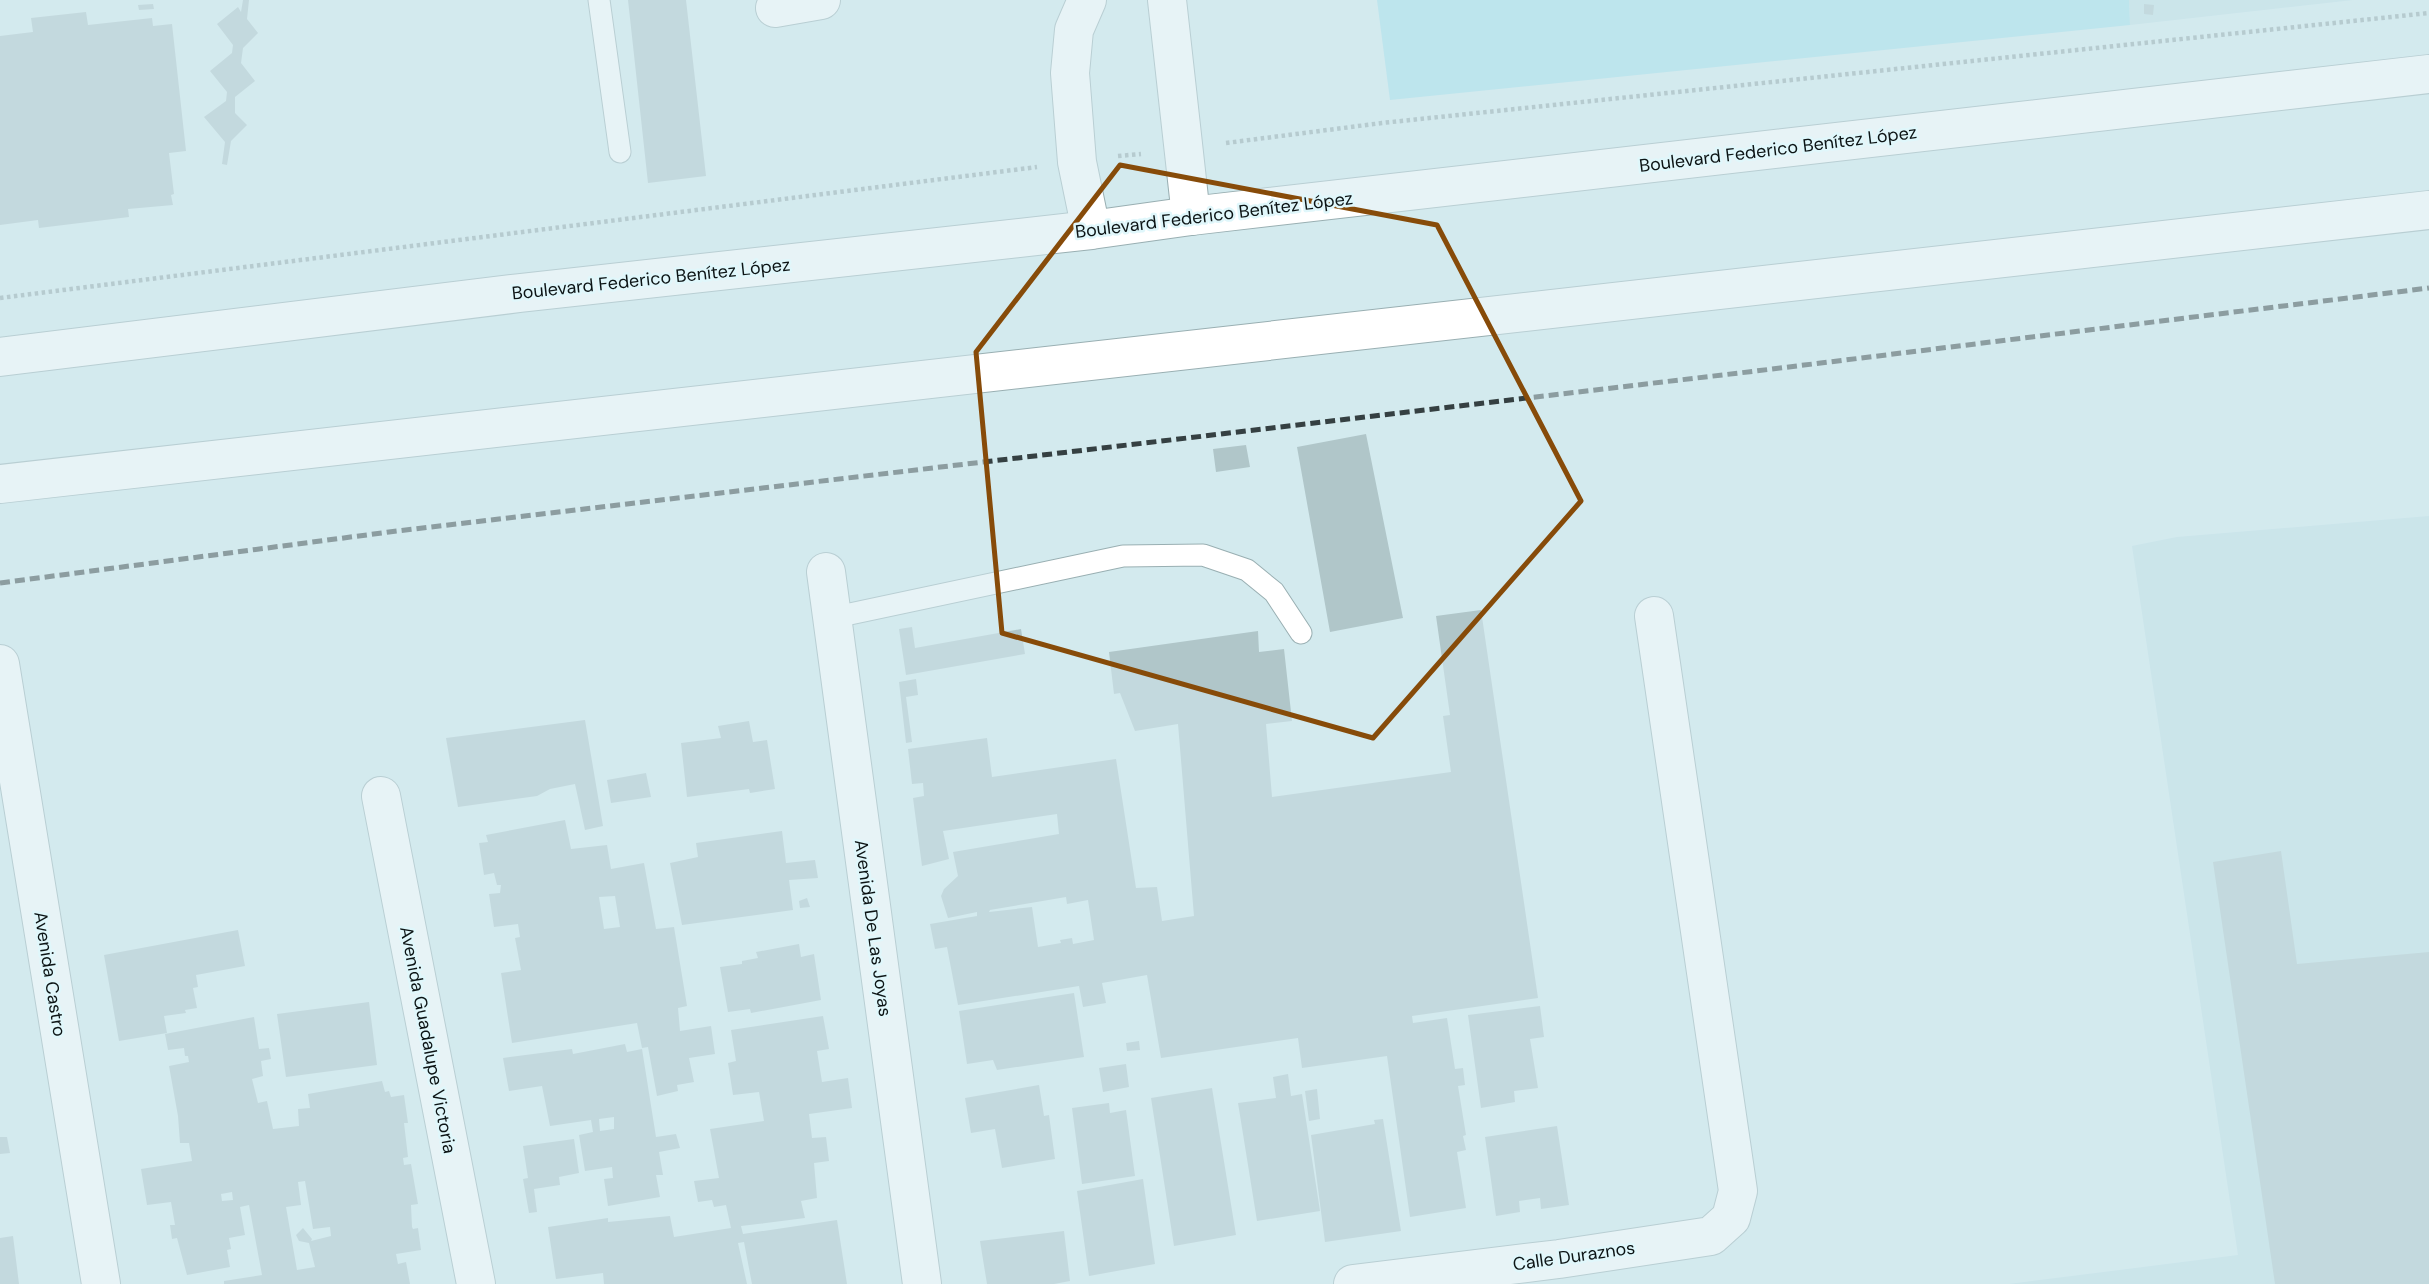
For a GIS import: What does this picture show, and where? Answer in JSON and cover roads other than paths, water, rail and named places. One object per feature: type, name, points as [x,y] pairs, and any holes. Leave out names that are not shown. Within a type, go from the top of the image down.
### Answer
[{"type":"main road","points":[[775,8],[821,0]]},
{"type":"main road","points":[[1087,0],[1074,30],[1070,73],[1077,162],[1090,230]]},
{"type":"main road","points":[[1167,0],[1191,216]]},
{"type":"main road","name":"Boulevard Federico Benítez López","points":[[0,357],[506,295],[1090,230],[1191,216],[2429,74]]},
{"type":"main road","points":[[0,484],[2429,210]]},
{"type":"main road","name":"Avenida De Las Joyas","points":[[826,572],[922,1284]]},
{"type":"main road","name":"Calle Duraznos","points":[[1353,1284],[1559,1259],[1711,1236],[1731,1218],[1738,1191],[1654,616]]},
{"type":"main road","name":"Avenida Castro","points":[[0,664],[101,1284]]},
{"type":"main road","name":"Avenida Guadalupe Victoria","points":[[381,796],[476,1284]]},
{"type":"lane","points":[[599,0],[620,152]]},
{"type":"lane","points":[[831,618],[1123,556],[1203,555],[1247,570],[1274,592],[1301,633]]},
{"type":"railway","points":[[0,583],[389,532],[1756,371],[2429,288]]}]
